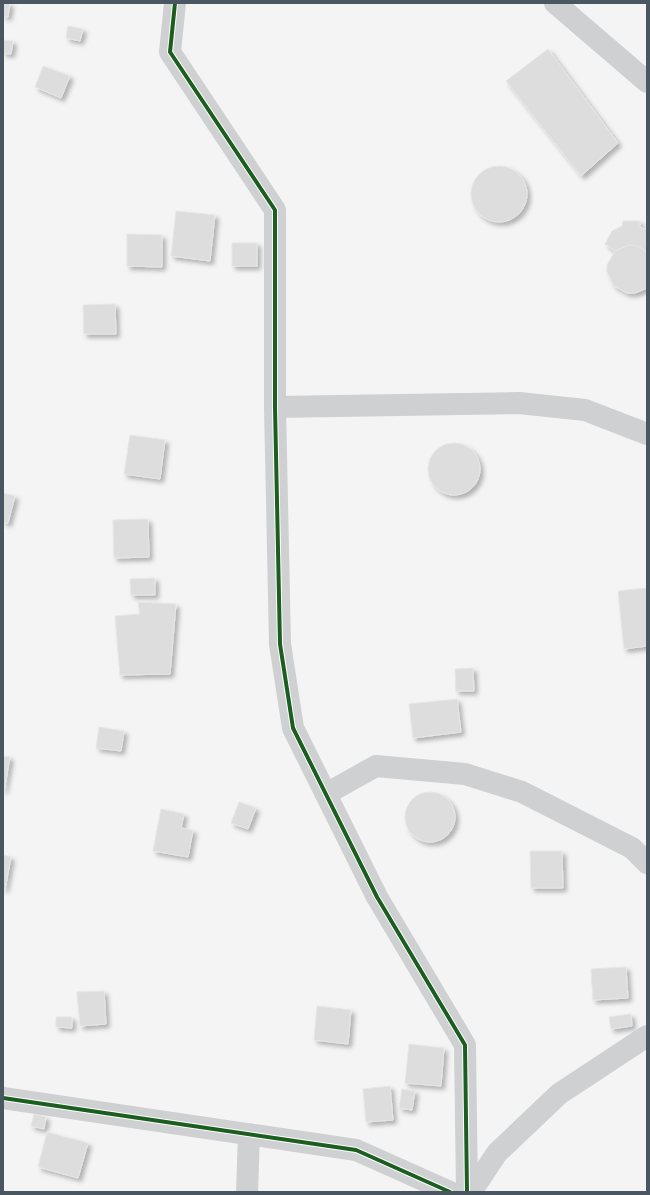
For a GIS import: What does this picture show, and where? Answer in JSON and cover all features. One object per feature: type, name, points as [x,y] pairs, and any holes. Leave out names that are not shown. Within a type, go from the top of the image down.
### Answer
[{"type":"street","points":[[175,3],[170,52],[274,210],[275,407],[280,644],[293,728],[377,897],[465,1045],[467,1192]]},
{"type":"street","points":[[555,3],[647,82]]},
{"type":"street","points":[[275,407],[519,403],[585,410],[647,434]]},
{"type":"street","points":[[326,794],[376,766],[465,774],[522,792],[632,848],[647,863]]},
{"type":"street","points":[[471,1192],[497,1153],[559,1094],[647,1036]]},
{"type":"street","points":[[3,1098],[356,1150],[450,1192]]},
{"type":"street","points":[[247,1192],[249,1134]]},
{"type":"building","points":[[3,3],[10,3],[8,17],[3,16]]},
{"type":"building","points":[[68,26],[83,29],[80,41],[66,38]]},
{"type":"building","points":[[3,40],[13,41],[11,54],[3,53]]},
{"type":"building","points":[[548,49],[618,143],[581,176],[506,81]]},
{"type":"building","points":[[43,66],[70,76],[61,98],[35,87]]},
{"type":"building","points":[[494,166],[504,166],[519,174],[525,183],[527,194],[525,205],[519,214],[504,222],[494,222],[483,217],[476,210],[471,199],[471,189],[476,178],[483,171]]},
{"type":"building","points":[[176,211],[215,215],[210,261],[171,256]]},
{"type":"building","points":[[623,221],[640,221],[640,227],[647,230],[647,252],[638,246],[629,245],[615,251],[605,244],[612,231],[622,226]]},
{"type":"building","points":[[127,234],[162,235],[162,267],[127,266]]},
{"type":"building","points":[[232,243],[257,243],[257,266],[232,266]]},
{"type":"building","points":[[629,245],[638,246],[647,252],[647,288],[635,293],[627,293],[614,286],[607,272],[607,265],[615,251]]},
{"type":"building","points":[[115,304],[116,334],[84,334],[83,305]]},
{"type":"building","points":[[130,435],[165,440],[160,479],[124,474]]},
{"type":"building","points":[[449,443],[459,443],[473,450],[480,464],[480,474],[473,488],[459,495],[449,495],[439,491],[432,484],[428,474],[428,464],[432,454],[439,447]]},
{"type":"building","points":[[3,493],[15,496],[8,523],[3,522]]},
{"type":"building","points":[[148,519],[149,557],[114,558],[113,520]]},
{"type":"building","points":[[155,578],[155,595],[131,595],[130,579]]},
{"type":"building","points":[[647,588],[647,646],[624,649],[618,591]]},
{"type":"building","points":[[138,602],[176,604],[170,674],[120,675],[115,616],[140,614]]},
{"type":"building","points":[[473,668],[474,691],[456,691],[455,669]]},
{"type":"building","points":[[457,699],[461,732],[413,738],[409,704]]},
{"type":"building","points":[[99,727],[124,731],[121,751],[96,748]]},
{"type":"building","points":[[3,756],[10,757],[4,791],[3,791]]},
{"type":"building","points":[[425,792],[435,792],[448,799],[455,812],[455,822],[448,835],[435,842],[425,842],[416,838],[409,831],[405,822],[405,812],[409,803],[416,796]]},
{"type":"building","points":[[239,802],[256,808],[248,829],[231,823]]},
{"type":"building","points":[[161,809],[184,814],[181,828],[193,830],[188,857],[153,851]]},
{"type":"building","points":[[530,851],[562,851],[563,888],[531,888]]},
{"type":"building","points":[[3,855],[11,857],[5,889],[3,889]]},
{"type":"building","points":[[626,967],[628,998],[593,1000],[591,969]]},
{"type":"building","points":[[104,991],[106,1024],[80,1026],[77,992]]},
{"type":"building","points":[[317,1006],[351,1010],[348,1044],[314,1040]]},
{"type":"building","points":[[631,1014],[632,1026],[611,1029],[609,1017]]},
{"type":"building","points":[[56,1017],[72,1017],[72,1028],[56,1027]]},
{"type":"building","points":[[409,1044],[444,1048],[441,1086],[405,1083]]},
{"type":"building","points":[[390,1086],[393,1120],[366,1122],[363,1089]]},
{"type":"building","points":[[402,1089],[415,1091],[412,1110],[399,1108]]},
{"type":"building","points":[[34,1114],[46,1117],[44,1129],[31,1126]]},
{"type":"building","points":[[47,1132],[88,1143],[78,1178],[38,1167]]},
{"type":"cycle path","points":[[175,3],[170,52],[275,210],[275,407],[280,644],[293,728],[377,897],[465,1045],[467,1192]]},
{"type":"cycle path","points":[[3,1098],[356,1150],[450,1192]]}]
